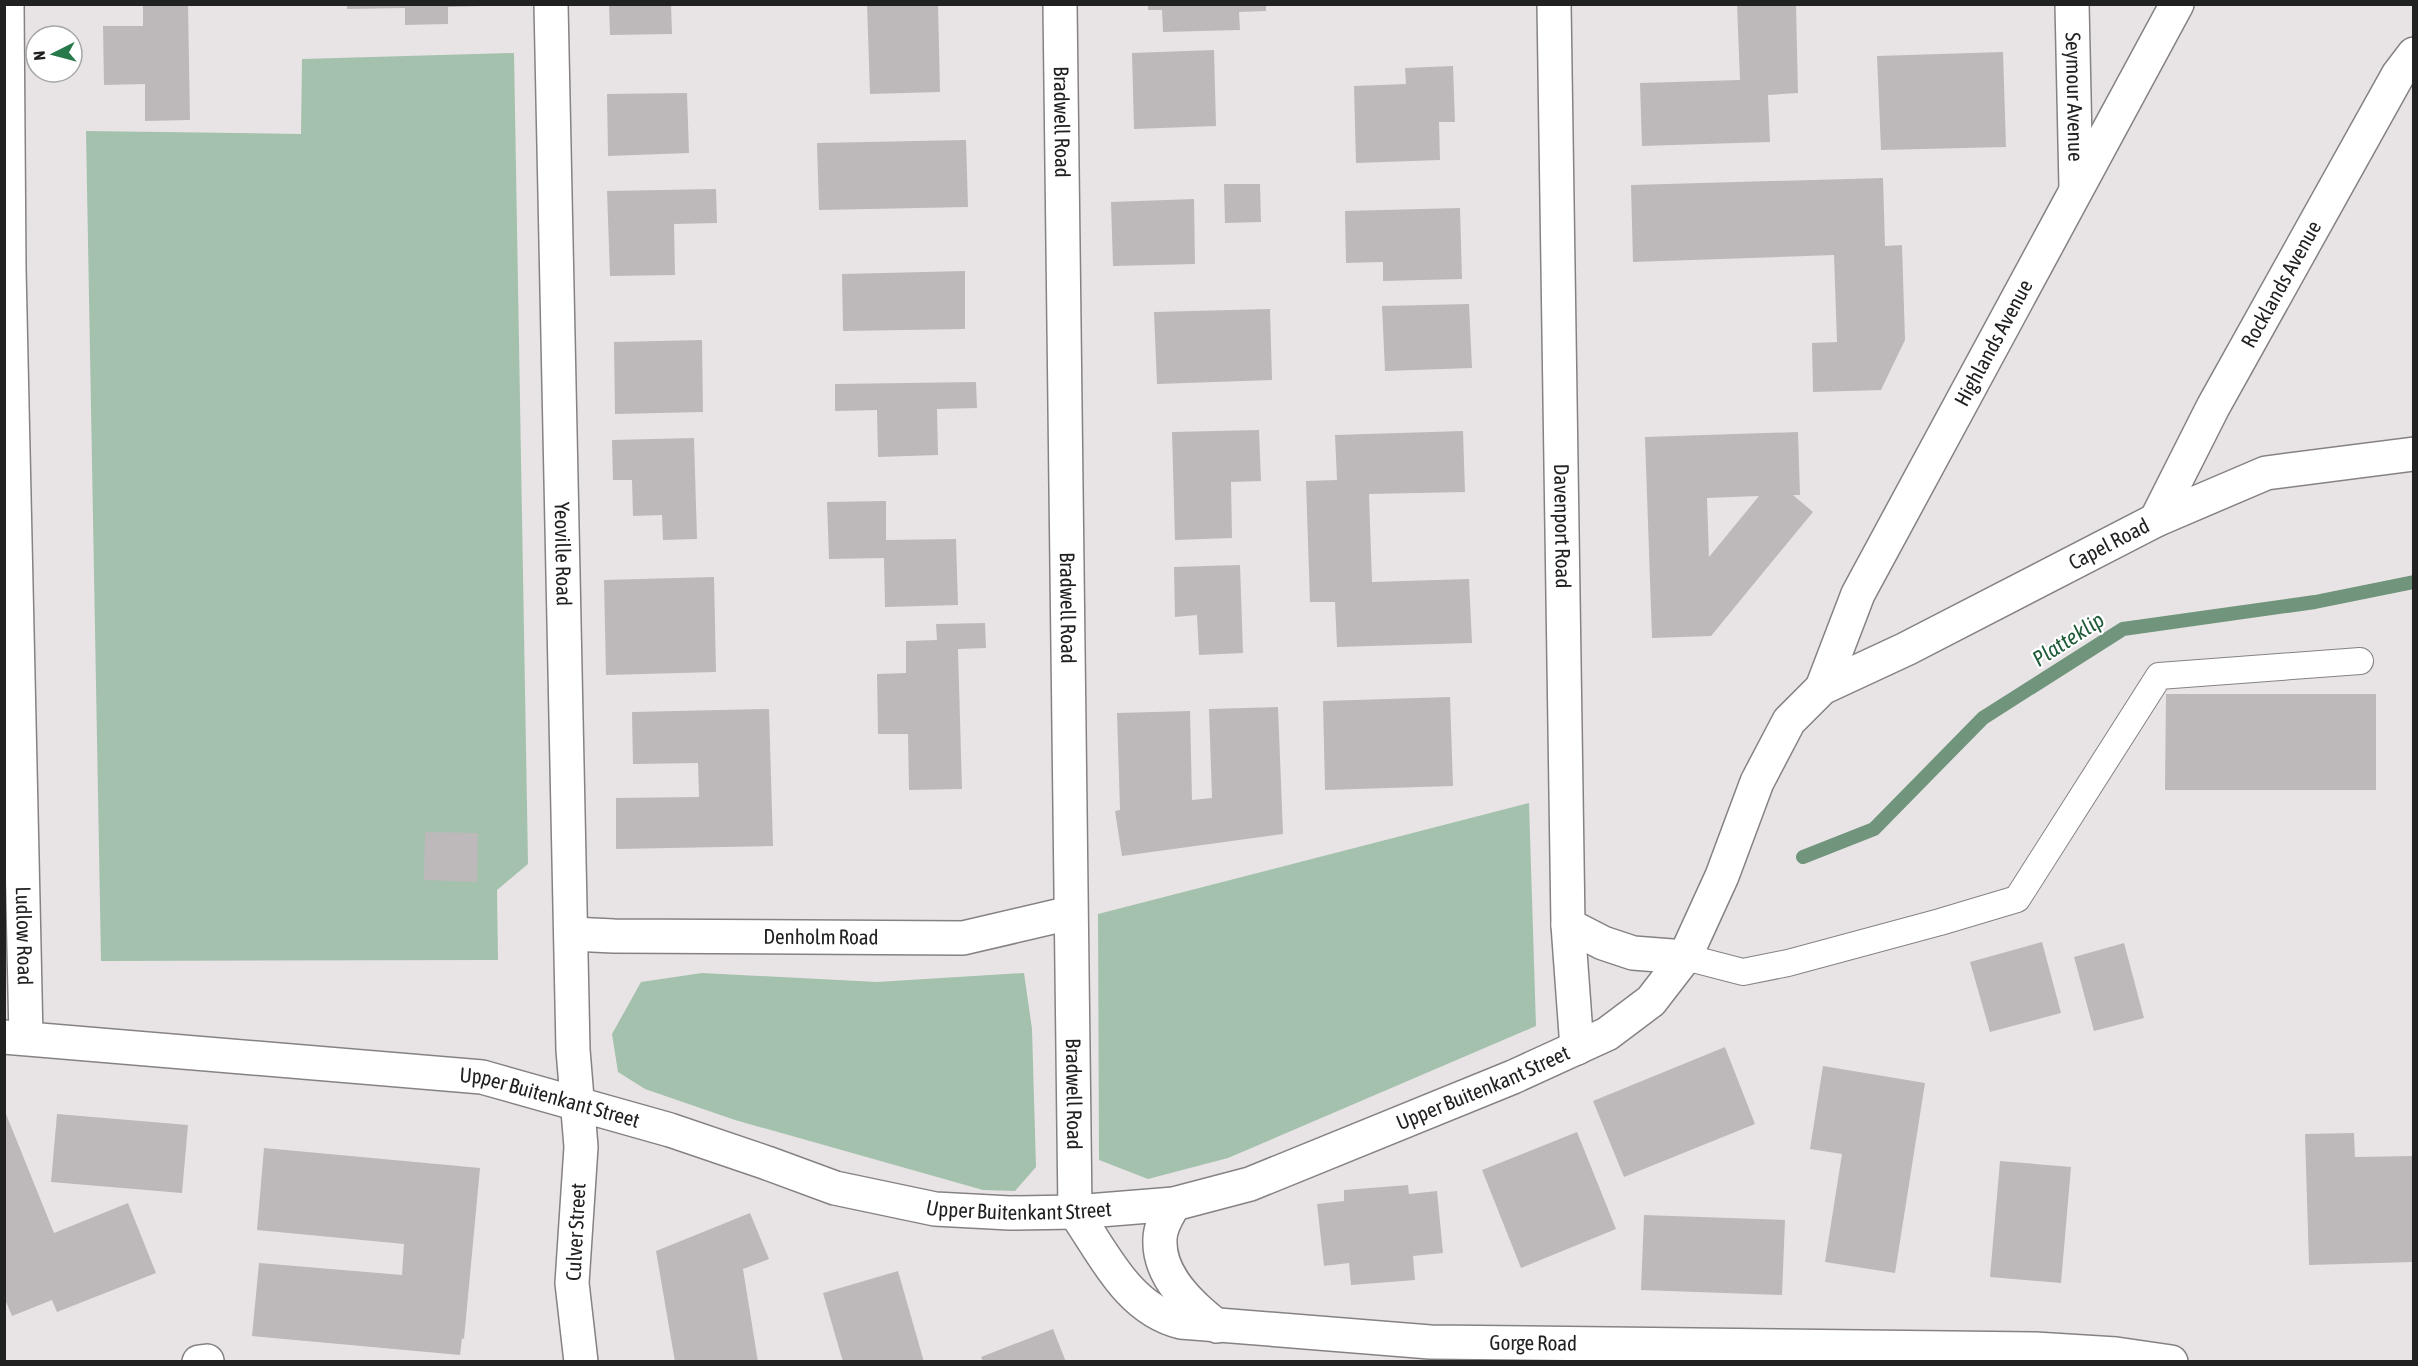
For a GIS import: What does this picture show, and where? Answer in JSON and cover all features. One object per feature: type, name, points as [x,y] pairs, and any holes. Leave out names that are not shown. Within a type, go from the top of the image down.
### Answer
[{"type":"street","name":"Ludlow Road","points":[[7,4],[15,1038]]},
{"type":"street","name":"Yeoville Road","points":[[551,4],[573,1050],[579,1103]]},
{"type":"street","name":"Bradwell Road","points":[[1060,4],[1075,1212]]},
{"type":"street","name":"Davenport Road","points":[[1554,4],[1568,925],[1577,1048]]},
{"type":"street","name":"Seymour Avenue","points":[[2072,4],[2076,190]]},
{"type":"street","name":"Highlands Avenue","points":[[1822,688],[1858,594],[2177,4]]},
{"type":"street","name":"Rocklands Avenue","points":[[2156,520],[2218,396],[2398,75],[2414,54]]},
{"type":"street","name":"Capel Road","points":[[1822,688],[1906,649],[2156,520],[2266,473],[2414,454]]},
{"type":"street","name":"Upper Buitenkant Street","points":[[15,1038],[482,1077],[579,1103],[767,1163],[835,1188],[936,1209],[1010,1213],[1075,1212],[1174,1204],[1250,1184],[1513,1077],[1607,1034],[1651,1001],[1685,957],[1722,876],[1757,782],[1789,721],[1822,688]]},
{"type":"street","name":"Denholm Road","points":[[571,934],[963,938],[1070,913]]},
{"type":"street","points":[[1568,925],[1603,943],[1633,952],[1685,957]]},
{"type":"street","name":"Culver Street","points":[[579,1103],[581,1146],[572,1283],[581,1362]]},
{"type":"street","points":[[1174,1204],[1162,1226],[1160,1238],[1165,1263],[1171,1279],[1192,1306],[1217,1326]]},
{"type":"street","name":"Gorge Road","points":[[1075,1212],[1123,1283],[1145,1307],[1167,1319],[1217,1326],[1430,1342],[2035,1349],[2171,1362]]},
{"type":"street","points":[[199,1362],[207,1361]]},
{"type":"lane","points":[[1685,957],[1743,972],[1918,928],[2017,899],[2159,676],[2360,661]]},
{"type":"green space","points":[[514,53],[528,864],[497,890],[498,960],[101,961],[86,131],[301,134],[302,59]]},
{"type":"green space","points":[[1529,803],[1536,1026],[1228,1158],[1148,1179],[1099,1160],[1098,914]]},
{"type":"green space","points":[[702,973],[877,982],[1024,973],[1032,1029],[1036,1167],[1015,1191],[983,1190],[735,1120],[645,1089],[618,1072],[612,1034],[641,982]]},
{"type":"building","points":[[143,4],[188,4],[190,120],[145,121],[145,84],[104,85],[103,26],[143,26]]},
{"type":"building","points":[[347,4],[482,4],[482,6],[448,7],[448,24],[405,25],[405,8],[347,9]]},
{"type":"building","points":[[609,4],[671,4],[672,34],[610,35]]},
{"type":"building","points":[[867,4],[938,4],[940,92],[870,94]]},
{"type":"building","points":[[1148,4],[1266,4],[1266,11],[1239,12],[1240,30],[1163,32],[1162,10],[1148,10]]},
{"type":"building","points":[[1737,4],[1796,4],[1798,93],[1768,95],[1770,142],[1642,146],[1640,83],[1740,80]]},
{"type":"building","points":[[1214,50],[1216,126],[1134,129],[1132,53]]},
{"type":"building","points":[[2003,52],[2006,147],[1881,150],[1877,56]]},
{"type":"building","points":[[1453,66],[1455,122],[1439,122],[1440,160],[1356,163],[1354,86],[1406,84],[1405,68]]},
{"type":"building","points":[[687,93],[689,153],[608,156],[607,94]]},
{"type":"building","points":[[966,140],[968,207],[819,210],[817,143]]},
{"type":"building","points":[[1883,178],[1885,246],[1902,245],[1905,340],[1881,390],[1813,392],[1812,343],[1837,342],[1834,255],[1633,262],[1631,185]]},
{"type":"building","points":[[1224,184],[1260,184],[1261,222],[1225,223]]},
{"type":"building","points":[[716,189],[717,223],[674,224],[675,275],[610,276],[607,191]]},
{"type":"building","points":[[1194,199],[1195,264],[1113,266],[1111,202]]},
{"type":"building","points":[[1460,208],[1462,279],[1383,281],[1383,262],[1346,263],[1345,211]]},
{"type":"building","points":[[965,271],[965,329],[843,331],[842,274]]},
{"type":"building","points":[[1469,304],[1472,368],[1385,371],[1382,306]]},
{"type":"building","points":[[1270,309],[1272,380],[1157,384],[1154,312]]},
{"type":"building","points":[[702,340],[703,412],[615,414],[614,342]]},
{"type":"building","points":[[976,382],[977,408],[937,409],[938,455],[878,457],[877,410],[835,411],[835,384]]},
{"type":"building","points":[[1259,430],[1261,481],[1231,482],[1232,538],[1175,540],[1172,432]]},
{"type":"building","points":[[1463,431],[1465,492],[1369,494],[1372,582],[1469,579],[1472,643],[1337,647],[1335,602],[1310,602],[1306,481],[1337,480],[1335,435]]},
{"type":"building","points":[[1798,432],[1800,495],[1793,495],[1813,512],[1711,636],[1652,638],[1645,437]],"holes":[[[1759,496],[1709,557],[1707,498]]]},
{"type":"building","points":[[694,438],[697,539],[663,540],[662,515],[633,516],[632,480],[613,480],[612,440]]},
{"type":"building","points":[[886,501],[886,540],[956,539],[958,605],[885,607],[884,558],[829,559],[827,502]]},
{"type":"building","points":[[1240,565],[1243,653],[1199,655],[1197,615],[1175,617],[1174,567]]},
{"type":"building","points":[[714,577],[716,672],[606,675],[604,580]]},
{"type":"building","points":[[985,623],[986,648],[958,649],[962,789],[909,790],[908,734],[878,734],[877,674],[906,673],[906,641],[937,640],[936,624]]},
{"type":"building","points":[[2166,694],[2376,694],[2376,790],[2165,790]]},
{"type":"building","points":[[1450,697],[1453,786],[1325,790],[1323,701]]},
{"type":"building","points":[[1278,707],[1283,834],[1122,856],[1115,811],[1120,810],[1117,713],[1190,711],[1192,800],[1212,798],[1209,709]]},
{"type":"building","points":[[769,709],[773,846],[616,849],[616,798],[699,797],[698,763],[633,764],[632,712]]},
{"type":"building","points":[[425,832],[478,833],[477,882],[424,880]]},
{"type":"building","points":[[2042,942],[2061,1013],[1990,1032],[1970,962]]},
{"type":"building","points":[[2124,943],[2144,1018],[2094,1031],[2074,957]]},
{"type":"building","points":[[1725,1047],[1755,1124],[1624,1177],[1593,1101]]},
{"type":"building","points":[[1823,1066],[1925,1083],[1895,1273],[1825,1262],[1842,1154],[1810,1149]]},
{"type":"building","points":[[4,1109],[54,1233],[128,1203],[156,1273],[57,1312],[52,1300],[12,1316],[4,1297]]},
{"type":"building","points":[[57,1114],[188,1125],[182,1193],[51,1182]]},
{"type":"building","points":[[1577,1132],[1616,1229],[1521,1268],[1482,1170]]},
{"type":"building","points":[[2354,1133],[2355,1157],[2414,1156],[2414,1262],[2309,1265],[2305,1134]]},
{"type":"building","points":[[264,1148],[480,1168],[464,1339],[462,1338],[460,1355],[252,1336],[259,1263],[402,1275],[404,1244],[257,1230]]},
{"type":"building","points":[[2000,1161],[2071,1167],[2061,1283],[1990,1277]]},
{"type":"building","points":[[1408,1185],[1409,1194],[1437,1191],[1443,1253],[1413,1256],[1415,1280],[1351,1285],[1349,1263],[1324,1266],[1317,1204],[1344,1201],[1344,1190]]},
{"type":"building","points":[[750,1213],[769,1259],[743,1269],[758,1362],[675,1362],[656,1251]]},
{"type":"building","points":[[1644,1215],[1785,1220],[1782,1295],[1641,1290]]},
{"type":"building","points":[[898,1271],[924,1362],[843,1362],[823,1293]]},
{"type":"building","points":[[1053,1329],[1066,1362],[983,1362],[981,1357]]},
{"type":"waterway","name":"Platteklip","points":[[1803,857],[1874,829],[1983,718],[2123,629],[2315,602],[2414,582]]}]
